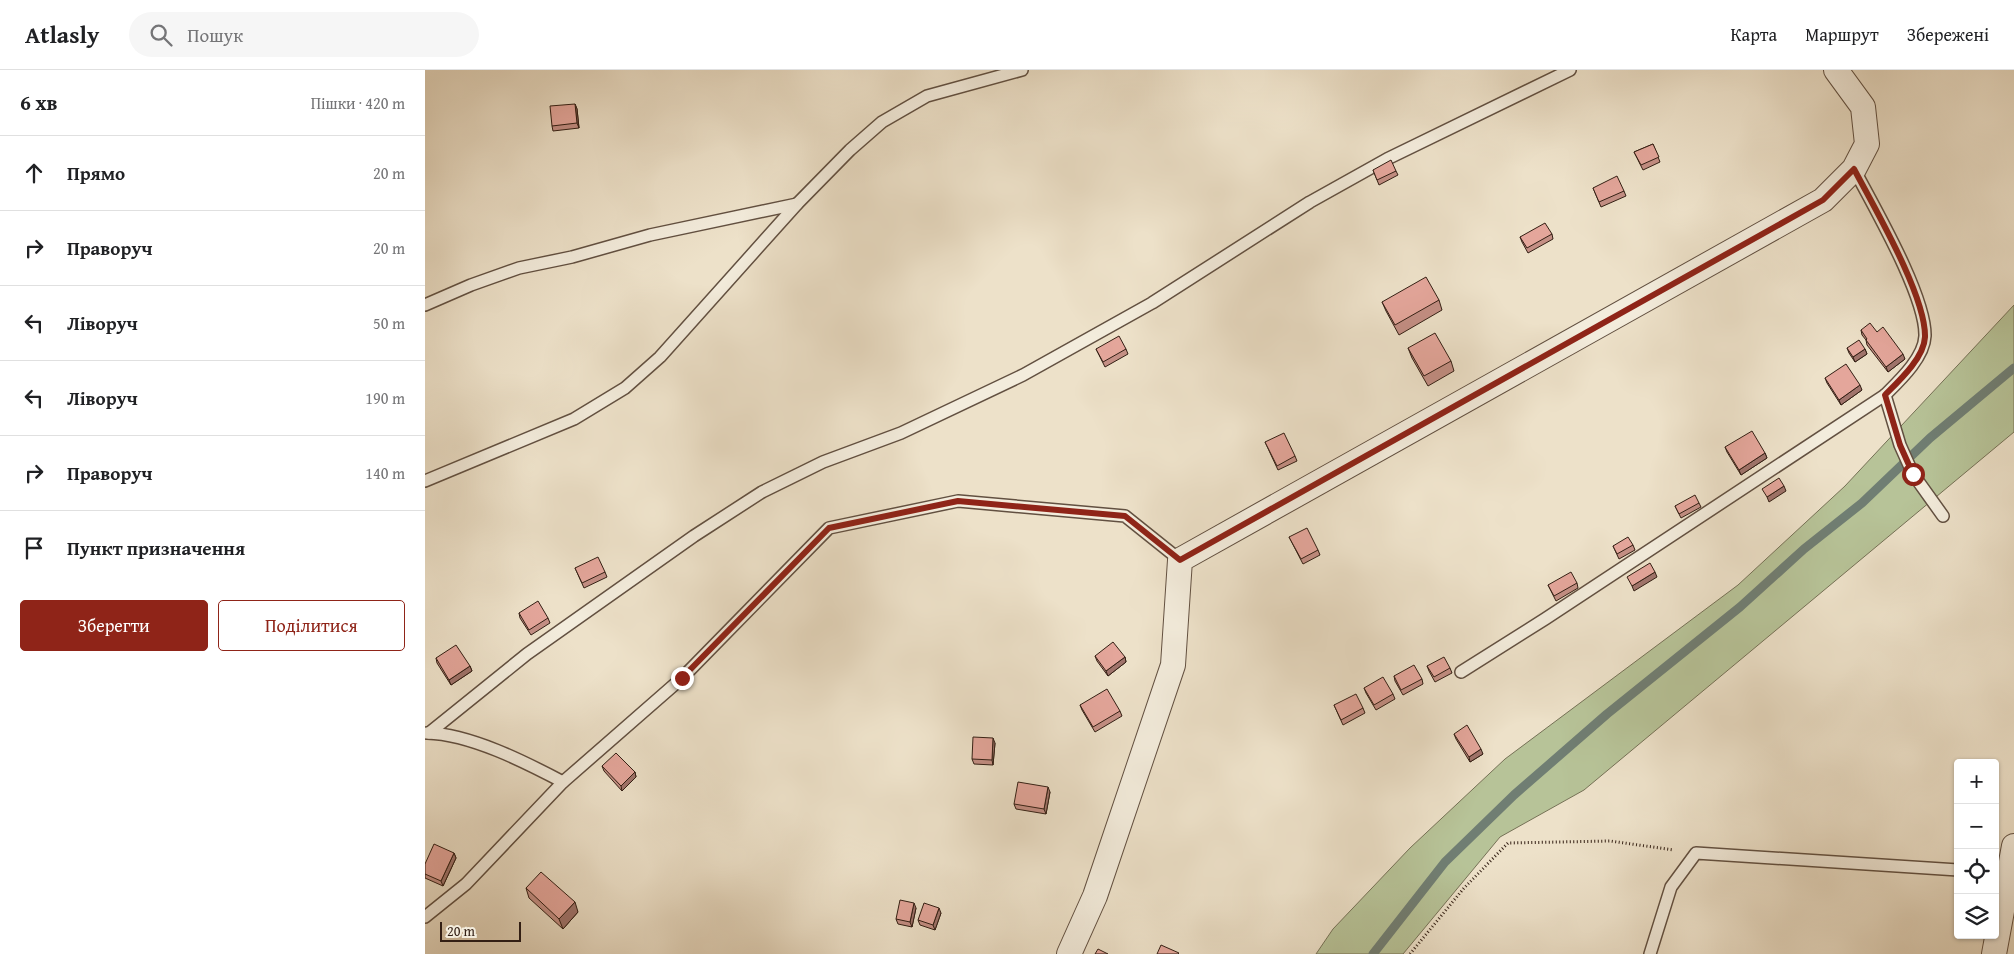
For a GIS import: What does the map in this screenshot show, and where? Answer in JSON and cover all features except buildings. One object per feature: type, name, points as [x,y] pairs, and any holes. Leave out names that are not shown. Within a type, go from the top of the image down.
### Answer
[{"type":"street","points":[[1069,954],[1095,896],[1173,665],[1180,560],[1823,200],[1854,169],[1867,144],[1863,108],[1836,70]]},
{"type":"street","points":[[1994,954],[2006,873],[2014,846]]},
{"type":"lane","points":[[425,481],[574,419],[625,388],[660,358],[797,204],[850,150],[882,122],[927,96],[1022,70]]},
{"type":"lane","points":[[427,733],[527,654],[694,536],[762,492],[823,462],[910,430],[1023,375],[1152,303],[1318,197],[1387,159],[1570,70]]},
{"type":"lane","points":[[1461,672],[1885,395],[1913,365],[1925,337],[1917,296],[1854,169]]},
{"type":"lane","points":[[425,305],[471,285],[519,268],[572,257],[649,235],[797,204]]},
{"type":"lane","points":[[1885,395],[1900,445],[1913,474],[1943,516]]},
{"type":"lane","points":[[425,917],[466,884],[563,782],[682,678],[829,528],[958,501],[1086,512],[1125,516],[1180,560]]},
{"type":"lane","points":[[427,733],[446,734],[525,762],[563,782]]},
{"type":"lane","points":[[1650,954],[1671,887],[1697,853],[1954,870]]},
{"type":"path","points":[[1411,954],[1464,888],[1509,843],[1610,841],[1697,853]]},
{"type":"green space","points":[[2014,305],[2014,432],[1584,790],[1500,837],[1403,954],[1316,954],[1333,929],[1410,848],[1505,759],[1738,585],[1845,486]]},
{"type":"waterway","points":[[1373,954],[1445,862],[1514,795],[1607,714],[1740,607],[1804,549],[1862,503],[1930,438],[2014,368]]},
{"type":"route","points":[[682,678],[829,528],[958,501],[1125,516],[1180,560],[1823,200],[1854,169],[1917,296],[1925,337],[1913,365],[1885,395],[1900,445],[1913,474]]}]
